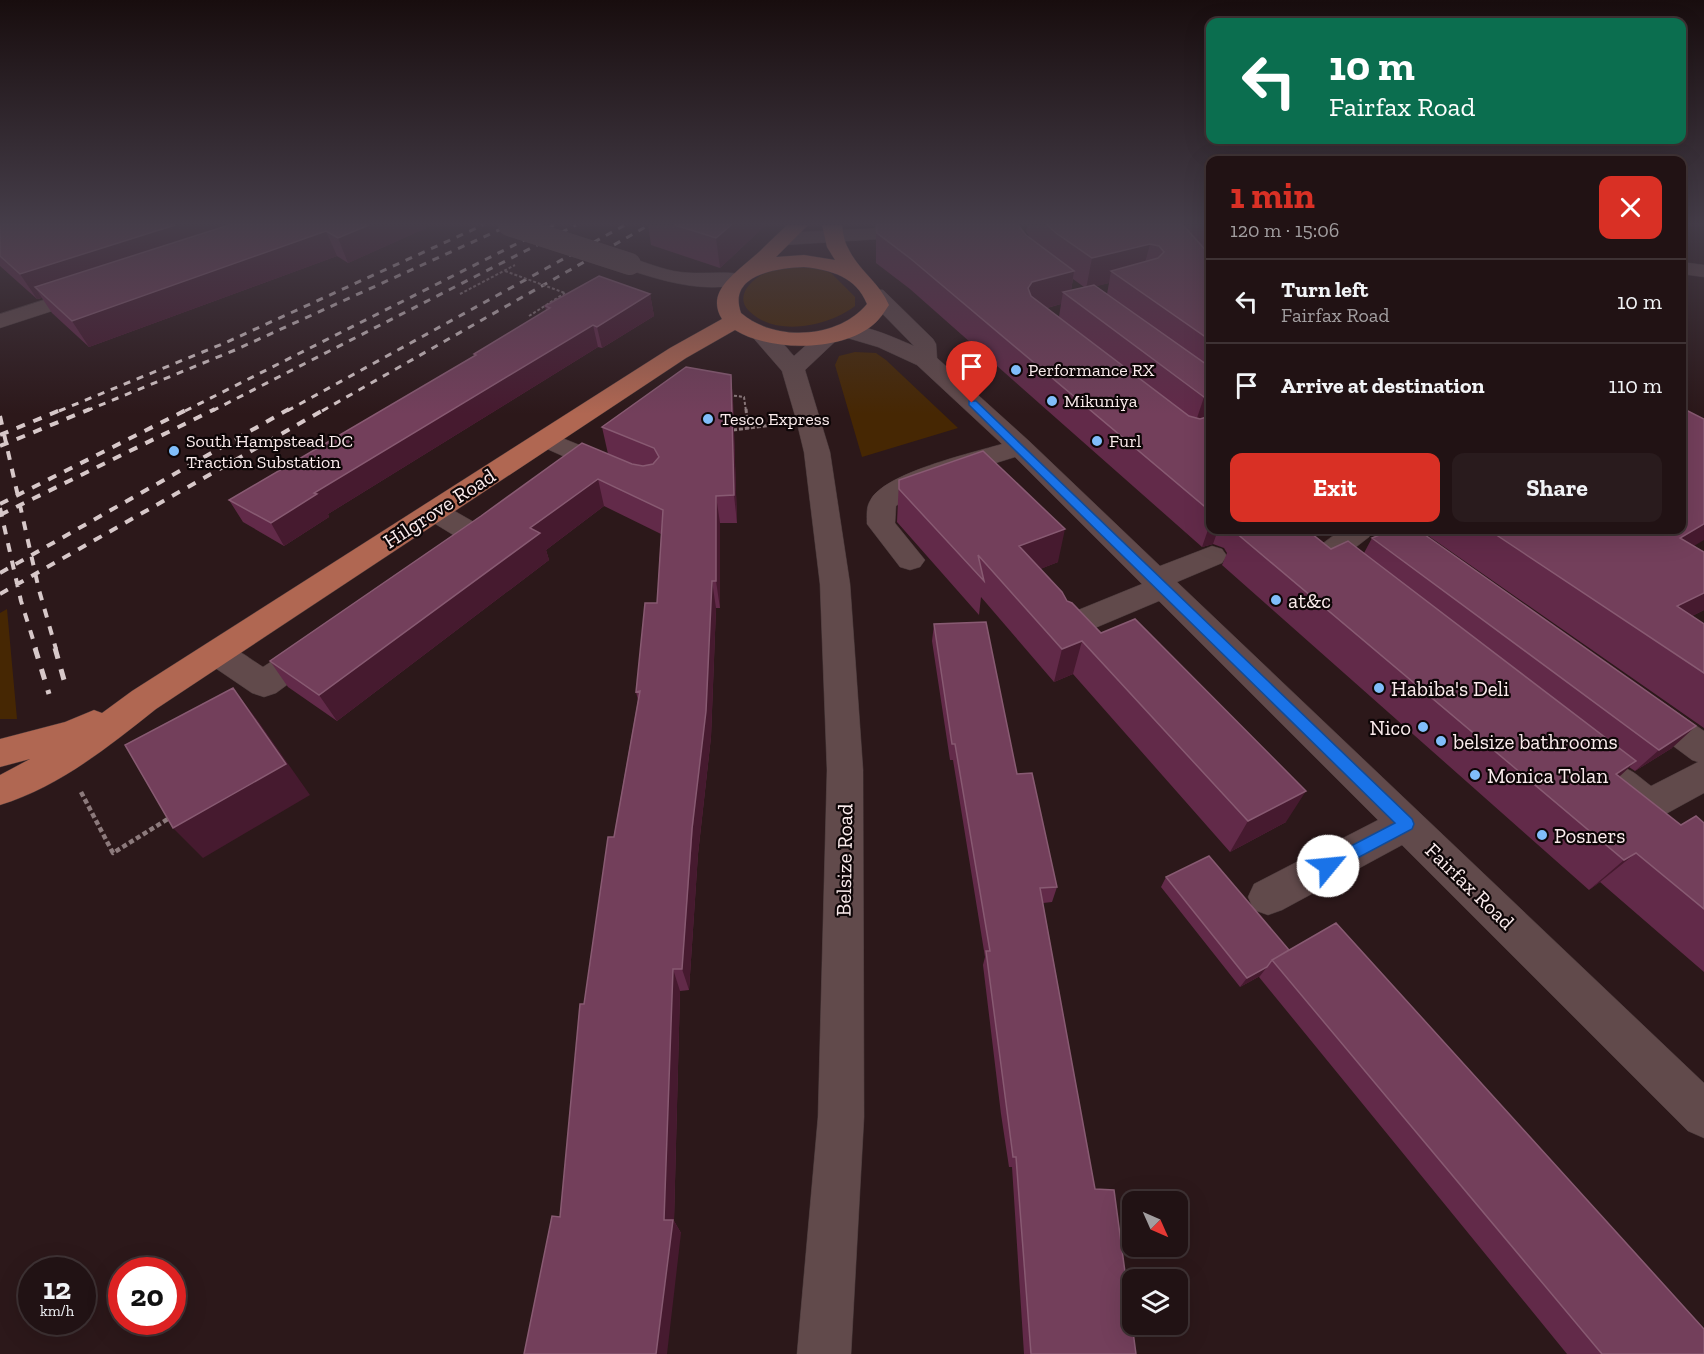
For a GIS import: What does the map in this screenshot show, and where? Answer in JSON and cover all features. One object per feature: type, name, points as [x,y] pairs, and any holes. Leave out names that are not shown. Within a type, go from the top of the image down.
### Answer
[{"type":"main road","points":[[733,288],[729,292],[741,320],[788,339],[810,339],[839,333],[862,324],[878,305],[875,295],[869,288]]},
{"type":"main road","name":"Hilgrove Road","points":[[0,790],[76,752],[144,700],[434,511],[678,353],[741,320]]},
{"type":"main road","name":"Hilgrove Road","points":[[0,753],[72,734],[144,700]]},
{"type":"street","points":[[0,321],[98,288]]},
{"type":"street","name":"Belsize Road","points":[[690,288],[741,320],[793,369],[817,452],[835,584],[845,770],[841,1117],[824,1354]]},
{"type":"street","name":"Fairfax Road","points":[[875,295],[925,344],[925,360]]},
{"type":"street","name":"Fairfax Road","points":[[839,333],[886,342],[925,360],[1020,447],[1704,1114]]},
{"type":"street","points":[[793,369],[839,333]]},
{"type":"street","points":[[545,439],[638,479]]},
{"type":"street","points":[[910,560],[881,524],[882,503],[915,479],[1020,447]]},
{"type":"street","points":[[428,570],[476,536],[434,511]]},
{"type":"street","points":[[1354,534],[1328,554],[1375,591]]},
{"type":"street","points":[[1071,624],[1212,556]]},
{"type":"street","points":[[216,653],[264,684],[341,630]]},
{"type":"street","points":[[1628,695],[1704,750]]},
{"type":"street","points":[[1592,761],[1649,805],[1704,775]]},
{"type":"street","points":[[1269,897],[1407,824]]},
{"type":"path","points":[[460,294],[471,288]]},
{"type":"path","points":[[529,316],[565,293],[552,288]]},
{"type":"path","points":[[721,393],[744,397],[748,429]]},
{"type":"path","points":[[76,784],[113,853],[177,813]]},
{"type":"shaded area","points":[[846,288],[855,297],[855,306],[831,319],[788,327],[760,319],[749,311],[744,304],[743,297],[746,290]]},
{"type":"shaded area","points":[[855,352],[876,353],[886,360],[958,428],[862,457],[835,365],[839,356]]},
{"type":"shaded area","points":[[7,609],[17,719],[0,719],[0,613]]},
{"type":"building","points":[[36,288],[165,288],[72,321]]},
{"type":"building","points":[[577,288],[634,288],[650,294],[597,327],[593,325],[314,493],[317,494],[271,523],[229,500],[476,355],[474,354],[550,308],[545,306]]},
{"type":"building","points":[[946,288],[1028,288],[1031,296],[1189,416],[1200,419],[1206,417],[1206,508]]},
{"type":"building","points":[[1080,288],[1099,288],[1206,364],[1206,396],[1204,397],[1063,292]]},
{"type":"building","points":[[1136,288],[1206,288],[1206,337]]},
{"type":"building","points":[[686,367],[731,375],[734,495],[716,496],[716,581],[712,581],[706,711],[692,829],[682,969],[673,969],[664,1220],[673,1220],[656,1354],[524,1354],[552,1216],[560,1217],[580,1004],[584,1004],[608,837],[614,837],[640,691],[636,692],[645,603],[657,603],[663,510],[598,479],[530,528],[540,533],[319,695],[270,661],[481,516],[582,443],[632,464],[643,466],[653,464],[659,457],[654,448],[602,427]]},
{"type":"building","points":[[1686,410],[1704,419],[1704,524],[1680,538],[1704,552],[1704,593],[1677,606],[1704,624],[1704,673],[1495,534],[1686,534]]},
{"type":"building","points":[[983,451],[1065,529],[1019,546],[1062,592],[1067,601],[1072,603],[1101,633],[1135,619],[1306,791],[1248,821],[1082,641],[1062,649],[978,555],[984,581],[899,489],[899,480]]},
{"type":"building","points":[[1237,534],[1312,534],[1331,549],[1348,541],[1636,761],[1616,774],[1681,825],[1696,816],[1704,823],[1704,909],[1636,853],[1624,860]]},
{"type":"building","points":[[1382,534],[1424,534],[1696,726],[1659,750],[1372,538]]},
{"type":"building","points":[[986,622],[1017,774],[1032,773],[1057,887],[1040,888],[1095,1189],[1114,1190],[1125,1269],[1122,1269],[1122,1335],[1133,1335],[1136,1354],[1031,1354],[1016,1157],[1013,1157],[986,951],[990,951],[955,744],[952,744],[934,624]]},
{"type":"building","points":[[233,688],[286,764],[173,828],[125,745]]},
{"type":"building","points":[[1209,856],[1289,950],[1272,960],[1267,967],[1247,978],[1166,877]]},
{"type":"building","points":[[1336,923],[1704,1329],[1704,1354],[1602,1354],[1272,960]]},
{"type":"railway","points":[[59,411],[227,342],[345,288]]},
{"type":"railway","points":[[86,411],[235,350],[371,288]]},
{"type":"railway","points":[[185,411],[429,288]]},
{"type":"railway","points":[[212,411],[452,288]]},
{"type":"railway","points":[[287,411],[510,288]]},
{"type":"railway","points":[[322,411],[538,288]]},
{"type":"railway","points":[[4,433],[63,409]]},
{"type":"railway","points":[[6,443],[90,409]]},
{"type":"railway","points":[[18,495],[188,409]]},
{"type":"railway","points":[[20,505],[215,409]]},
{"type":"railway","points":[[31,555],[289,409]]},
{"type":"railway","points":[[35,574],[325,409]]},
{"type":"railway","points":[[0,416],[4,433]]},
{"type":"railway","points":[[0,435],[4,433]]},
{"type":"railway","points":[[4,433],[6,443]]},
{"type":"railway","points":[[0,446],[6,443]]},
{"type":"railway","points":[[6,443],[18,495]]},
{"type":"railway","points":[[0,504],[18,495]]},
{"type":"railway","points":[[18,495],[20,505]]},
{"type":"railway","points":[[1,514],[20,505]]},
{"type":"railway","points":[[20,505],[31,555]]},
{"type":"railway","points":[[0,508],[1,514]]},
{"type":"railway","points":[[1,514],[13,566]]},
{"type":"railway","points":[[13,566],[31,555]]},
{"type":"railway","points":[[31,555],[35,574]]},
{"type":"railway","points":[[0,573],[13,566]]},
{"type":"railway","points":[[13,566],[17,584]]},
{"type":"railway","points":[[17,584],[35,574]]},
{"type":"railway","points":[[35,574],[56,649]]},
{"type":"railway","points":[[0,594],[17,584]]},
{"type":"railway","points":[[17,584],[36,649]]},
{"type":"railway","points":[[35,648],[49,694]]},
{"type":"railway","points":[[55,648],[66,687]]},
{"type":"place","name":"Performance RX","points":[[1016,370]]},
{"type":"place","name":"Mikuniya","points":[[1052,401]]},
{"type":"place","name":"Tesco Express","points":[[708,419]]},
{"type":"place","name":"Furl","points":[[1097,441]]},
{"type":"place","name":"South Hampstead DC Traction Substation","points":[[174,451]]},
{"type":"place","name":"at&c","points":[[1276,600]]},
{"type":"place","name":"Habiba's Deli","points":[[1379,688]]},
{"type":"place","name":"Nico","points":[[1423,727]]},
{"type":"place","name":"belsize bathrooms","points":[[1441,741]]},
{"type":"place","name":"Monica Tolan","points":[[1475,775]]},
{"type":"place","name":"Posners","points":[[1542,835]]},
{"type":"route","points":[[972,403],[1407,824],[1328,866]]}]
